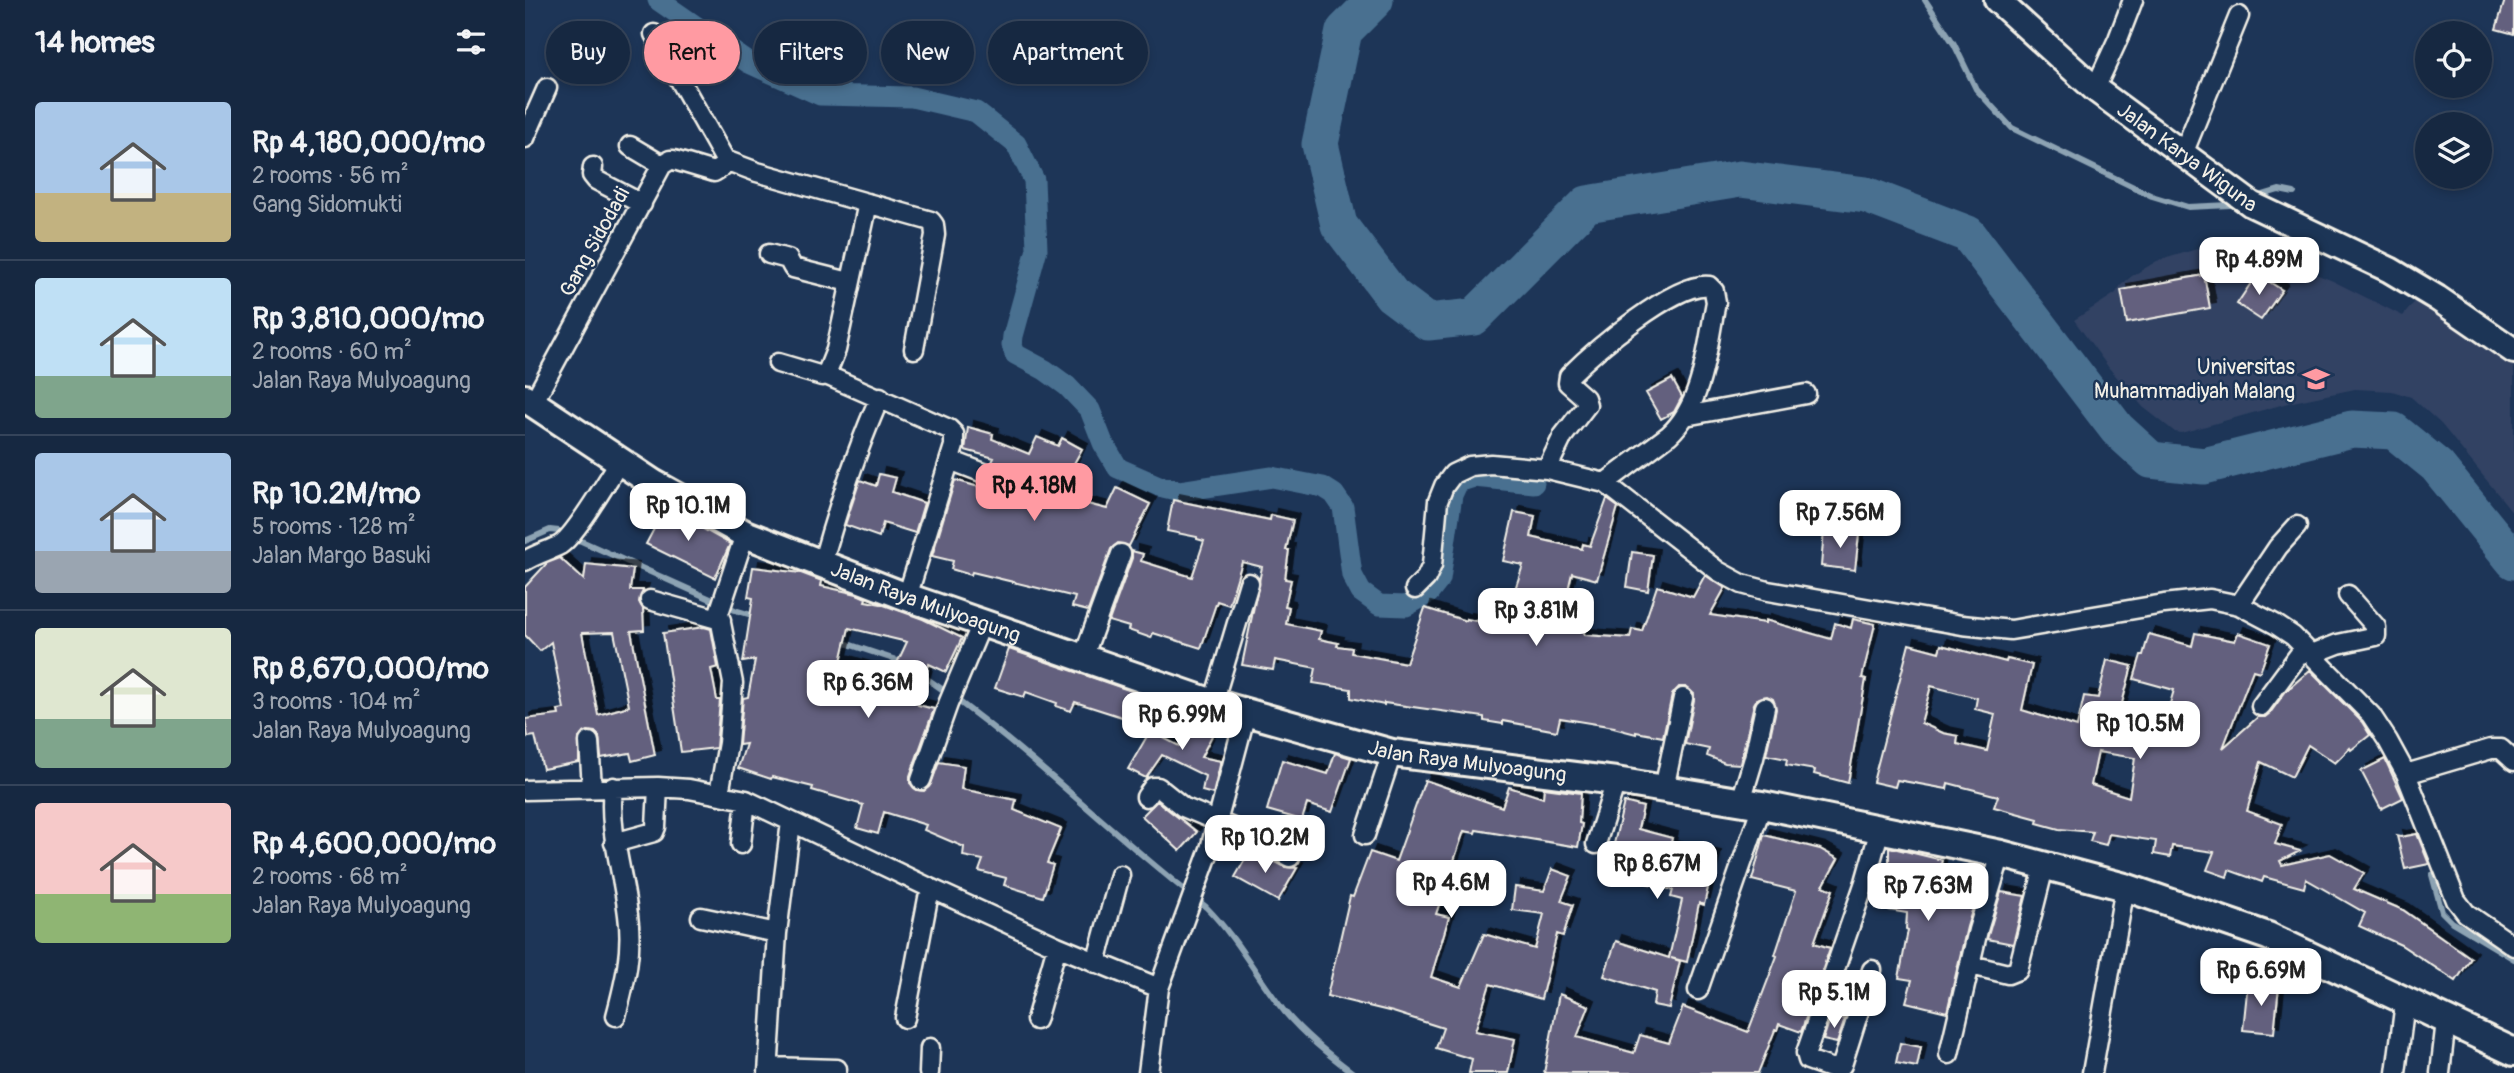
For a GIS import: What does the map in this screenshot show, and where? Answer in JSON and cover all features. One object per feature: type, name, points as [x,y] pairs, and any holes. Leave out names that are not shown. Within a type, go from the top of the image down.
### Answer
[{"type":"main road","name":"Jalan Karya Wiguna","points":[[1997,0],[2095,89],[2244,199],[2287,223],[2359,254],[2437,298],[2514,351]]},
{"type":"main road","name":"Jalan Raya Mulyoagung","points":[[529,400],[653,483],[745,534],[907,597],[1213,703],[1392,754],[1616,781],[1751,803],[2001,854],[2125,887],[2268,936],[2514,1052]]},
{"type":"street","points":[[2095,89],[2133,0]]},
{"type":"street","points":[[2183,154],[2239,16]]},
{"type":"street","points":[[682,84],[725,160],[757,172],[927,219],[934,225],[930,268],[914,349]]},
{"type":"street","points":[[525,138],[547,88]]},
{"type":"street","points":[[630,146],[662,165],[674,160],[714,172],[722,167],[725,160]]},
{"type":"street","name":"Gang Sidodadi","points":[[529,400],[662,165]]},
{"type":"street","points":[[593,167],[591,175],[596,180],[642,204]]},
{"type":"street","points":[[826,375],[836,350],[868,204]]},
{"type":"street","points":[[769,254],[788,259],[793,268],[849,282]]},
{"type":"street","points":[[1547,469],[1563,436],[1587,405],[1585,398],[1568,383],[1569,376],[1589,356],[1664,301],[1691,288],[1709,286],[1714,290],[1716,302],[1697,388],[1685,415],[1669,435],[1605,483]]},
{"type":"street","points":[[778,363],[826,375],[880,397],[949,429],[954,434],[950,460],[907,597]]},
{"type":"street","points":[[1685,415],[1806,394]]},
{"type":"street","points":[[822,564],[852,468],[880,397]]},
{"type":"street","points":[[950,460],[1002,480]]},
{"type":"street","points":[[525,561],[561,544],[582,519],[620,461]]},
{"type":"street","points":[[1415,589],[1426,578],[1432,565],[1439,501],[1444,486],[1453,474],[1470,466],[1491,464],[1547,469],[1605,483],[1718,571],[1742,584],[1768,591],[1962,625],[2011,630],[2198,600],[2210,599],[2239,605],[2275,624],[2308,651],[2371,716],[2406,774],[2456,900],[2466,913],[2514,946]]},
{"type":"street","points":[[2239,605],[2278,547],[2297,526]]},
{"type":"street","points":[[719,794],[730,730],[733,683],[721,610],[745,534]]},
{"type":"street","points":[[1083,658],[1121,554]]},
{"type":"street","points":[[1213,703],[1249,583]]},
{"type":"street","points":[[2261,706],[2288,668],[2308,651],[2377,636],[2376,627],[2348,595]]},
{"type":"street","points":[[650,600],[721,610]]},
{"type":"street","points":[[921,780],[948,704],[982,623]]},
{"type":"street","points":[[1664,789],[1683,698]]},
{"type":"street","points":[[1698,990],[1751,803],[1754,758],[1765,707]]},
{"type":"street","points":[[1148,1073],[1159,988],[1218,821],[1246,713]]},
{"type":"street","points":[[589,742],[592,788]]},
{"type":"street","points":[[2406,774],[2491,749],[2501,750],[2514,761]]},
{"type":"street","points":[[1365,835],[1392,754]]},
{"type":"street","points":[[1596,844],[1616,781]]},
{"type":"street","points":[[613,787],[611,803],[614,843],[628,916],[630,948],[626,978],[616,1016]]},
{"type":"street","points":[[614,843],[654,832],[657,787]]},
{"type":"street","points":[[525,790],[657,787],[689,789],[746,800],[1057,946],[1159,988]]},
{"type":"street","points":[[1146,797],[1153,787],[1158,787],[1183,807],[1218,821],[1290,857]]},
{"type":"street","points":[[741,844],[746,800]]},
{"type":"street","points":[[791,822],[777,933],[769,1070],[837,1069]]},
{"type":"street","points":[[1873,970],[1842,1065],[1833,1069],[1808,1060],[1806,1054],[1881,829]]},
{"type":"street","points":[[1949,1054],[1978,930],[2001,854]]},
{"type":"street","points":[[1971,965],[2008,974],[2018,970],[2045,867]]},
{"type":"street","points":[[1096,962],[1119,875]]},
{"type":"street","points":[[2092,1073],[2125,887]]},
{"type":"street","points":[[905,1018],[930,888]]},
{"type":"street","points":[[701,917],[777,933]]},
{"type":"street","points":[[1036,1020],[1057,946]]},
{"type":"street","points":[[2396,1073],[2405,1002]]},
{"type":"street","points":[[2440,1073],[2446,1021]]},
{"type":"street","points":[[929,1073],[930,1048]]},
{"type":"shaded area","name":"Universitas Muhammadiyah Malang","points":[[2197,249],[2244,251],[2288,263],[2333,281],[2403,316],[2416,300],[2514,358],[2514,514],[2441,424],[2411,397],[2392,391],[2355,389],[2288,403],[2181,433],[2175,432],[2143,407],[2109,368],[2074,320],[2116,293],[2132,276],[2157,261]]},
{"type":"building","points":[[2505,0],[2514,0],[2514,34],[2496,29]]},
{"type":"building","points":[[2257,274],[2282,290],[2261,320],[2237,304]]},
{"type":"building","points":[[2204,275],[2210,308],[2127,323],[2121,290]]},
{"type":"building","points":[[1672,379],[1682,397],[1674,412],[1661,419],[1646,393]]},
{"type":"building","points":[[968,427],[993,434],[992,439],[1029,454],[1037,437],[1058,446],[1062,438],[1082,449],[1056,496],[1107,509],[1117,488],[1150,504],[1129,546],[1118,543],[1111,549],[1088,611],[1072,607],[1075,597],[972,572],[971,575],[951,569],[953,561],[932,556],[955,480],[1003,491],[1013,483],[1010,472],[991,464],[994,458],[965,450]]},
{"type":"building","points":[[879,474],[896,478],[892,492],[924,503],[915,533],[883,523],[879,537],[845,525],[860,480],[876,486]]},
{"type":"building","points":[[1607,499],[1618,507],[1597,580],[1572,573],[1561,620],[1585,624],[1584,635],[1630,638],[1632,629],[1642,631],[1657,586],[1693,597],[1705,575],[1725,588],[1710,615],[1765,623],[1765,620],[1831,639],[1835,623],[1851,628],[1853,619],[1875,624],[1862,678],[1866,679],[1848,783],[1814,774],[1815,770],[1786,765],[1787,759],[1766,755],[1776,709],[1773,699],[1767,696],[1757,699],[1754,704],[1740,764],[1725,763],[1707,756],[1709,749],[1685,744],[1694,700],[1694,694],[1686,687],[1679,687],[1672,695],[1663,737],[1560,718],[1557,731],[1503,721],[1503,724],[1484,721],[1484,717],[1384,705],[1351,698],[1351,689],[1313,683],[1316,668],[1275,660],[1273,670],[1242,665],[1262,567],[1242,562],[1229,605],[1217,601],[1201,648],[1153,633],[1151,638],[1109,621],[1132,558],[1132,551],[1143,554],[1141,561],[1192,577],[1204,541],[1167,531],[1173,500],[1270,520],[1271,515],[1293,520],[1286,550],[1289,550],[1285,579],[1291,580],[1285,606],[1289,607],[1286,624],[1321,631],[1319,639],[1352,648],[1351,653],[1406,663],[1425,608],[1466,621],[1503,626],[1523,565],[1503,561],[1514,512],[1535,516],[1531,537],[1582,549],[1583,544],[1590,546]]},
{"type":"building","points":[[665,508],[730,544],[715,578],[646,544]]},
{"type":"building","points":[[1824,530],[1859,534],[1855,570],[1821,566]]},
{"type":"building","points":[[1632,552],[1653,555],[1648,591],[1627,587]]},
{"type":"building","points":[[560,558],[584,580],[586,564],[633,569],[630,590],[643,590],[639,602],[643,609],[644,630],[631,631],[655,755],[632,761],[630,753],[601,758],[599,736],[588,731],[579,738],[579,762],[543,769],[535,736],[528,737],[525,719],[559,715],[558,710],[564,709],[551,642],[540,651],[525,635],[525,587],[547,563]],"holes":[[[614,632],[629,706],[598,715],[582,633]]]},
{"type":"building","points":[[753,567],[801,573],[822,581],[821,586],[857,594],[866,598],[865,601],[923,619],[962,638],[946,672],[929,664],[918,705],[934,709],[910,776],[910,783],[917,790],[924,791],[931,784],[939,762],[964,766],[961,789],[1016,800],[1014,810],[1061,829],[1047,863],[1053,865],[1043,897],[1004,885],[1006,878],[979,871],[983,860],[963,856],[964,847],[924,830],[926,825],[884,812],[878,834],[857,828],[863,805],[812,790],[813,787],[772,777],[771,779],[738,768],[746,744],[739,745],[743,698],[748,697],[755,660],[743,662],[753,598],[748,597]],"holes":[[[849,628],[907,642],[891,676],[841,661]]]},
{"type":"building","points":[[704,627],[711,629],[718,667],[711,669],[717,700],[720,700],[716,748],[681,752],[663,633]]},
{"type":"building","points":[[2195,633],[2235,641],[2238,633],[2270,644],[2260,672],[2253,670],[2223,748],[2258,717],[2265,717],[2270,713],[2286,691],[2310,670],[2362,722],[2370,735],[2351,750],[2350,748],[2335,763],[2308,745],[2292,777],[2261,762],[2247,811],[2282,824],[2275,844],[2300,851],[2280,861],[2282,865],[2330,854],[2364,873],[2354,889],[2403,910],[2471,958],[2456,981],[2401,945],[2359,926],[2365,913],[2306,879],[2304,888],[2264,877],[2262,882],[2229,870],[2227,877],[2207,870],[2214,852],[2172,846],[2170,857],[2154,854],[2156,841],[2109,834],[2106,845],[2090,841],[2093,832],[2059,829],[2037,823],[2038,819],[1994,807],[1998,796],[1948,783],[1947,789],[1897,780],[1895,787],[1873,782],[1909,644],[1939,652],[1941,645],[2006,662],[2007,659],[2032,665],[2022,710],[2077,727],[2084,696],[2098,698],[2107,660],[2132,666],[2117,722],[2159,728],[2163,727],[2174,690],[2134,679],[2149,634],[2192,646]],"holes":[[[1931,686],[1977,698],[1975,709],[1995,714],[1987,751],[1957,744],[1958,736],[1943,733],[1921,723]],[[2098,752],[2135,758],[2129,797],[2091,785]]]},
{"type":"building","points":[[1009,649],[1152,698],[1145,730],[1123,726],[1125,718],[1075,702],[1071,711],[1026,692],[1024,697],[995,688]]},
{"type":"building","points":[[1195,713],[1219,722],[1201,757],[1221,761],[1213,794],[1202,791],[1205,776],[1162,755],[1146,778],[1128,769],[1150,731],[1179,746]]},
{"type":"building","points":[[1335,753],[1351,758],[1332,812],[1307,804],[1302,820],[1267,810],[1282,760],[1328,774]]},
{"type":"building","points":[[2385,759],[2403,798],[2381,809],[2361,771]]},
{"type":"building","points":[[1425,780],[1502,807],[1509,787],[1543,798],[1544,788],[1581,793],[1579,823],[1582,824],[1578,847],[1476,830],[1475,833],[1464,831],[1436,914],[1449,917],[1431,977],[1461,987],[1484,934],[1535,949],[1544,914],[1512,910],[1515,887],[1544,891],[1552,869],[1571,876],[1561,901],[1573,905],[1563,936],[1557,934],[1541,999],[1490,984],[1475,1031],[1515,1039],[1508,1073],[1469,1073],[1472,1059],[1436,1048],[1443,1028],[1393,1012],[1327,996],[1350,896],[1353,897],[1370,852],[1396,861]]},
{"type":"building","points":[[1157,801],[1197,832],[1180,851],[1142,816]]},
{"type":"building","points":[[1624,802],[1643,807],[1638,829],[1672,838],[1670,847],[1715,857],[1704,905],[1699,903],[1687,962],[1671,958],[1680,961],[1669,1008],[1653,1005],[1655,992],[1604,976],[1616,941],[1669,958],[1682,900],[1671,897],[1673,890],[1607,873]]},
{"type":"building","points":[[2417,834],[2429,864],[2405,869],[2397,836]]},
{"type":"building","points":[[1764,835],[1820,849],[1838,859],[1823,886],[1833,890],[1814,943],[1830,948],[1801,1032],[1779,1024],[1758,1073],[1544,1073],[1559,994],[1589,1006],[1577,1037],[1634,1053],[1640,1035],[1669,1043],[1683,1007],[1748,1032],[1777,956],[1775,955],[1796,891],[1752,880]]},
{"type":"building","points":[[1889,847],[1942,860],[1939,872],[1980,885],[1947,1012],[1906,1002],[1912,980],[1899,978],[1908,930],[1907,913],[1876,908],[1883,868],[1889,869]]},
{"type":"building","points":[[1251,849],[1285,867],[1297,868],[1278,901],[1235,877]]},
{"type":"building","points":[[2001,892],[2025,896],[2013,944],[1987,939]]},
{"type":"building","points":[[2248,982],[2279,986],[2274,1033],[2243,1030]]},
{"type":"building","points":[[1831,1016],[1845,1019],[1837,1043],[1823,1040]]},
{"type":"building","points":[[1900,1043],[1921,1047],[1917,1067],[1896,1063]]},
{"type":"waterway","points":[[658,0],[749,63],[820,95],[912,97],[976,112],[1016,144],[1034,180],[1037,249],[1012,345],[1015,354],[1067,386],[1090,410],[1103,443],[1118,468],[1159,486],[1180,491],[1272,477],[1323,487],[1334,494],[1343,507],[1352,575],[1361,592],[1379,605],[1406,606],[1429,593],[1440,579],[1452,495],[1458,482],[1474,477],[1534,483]]},
{"type":"waterway","points":[[1375,0],[1344,31],[1320,144],[1339,225],[1392,295],[1428,322],[1474,317],[1587,204],[1740,179],[1866,195],[1968,234],[2117,429],[2151,460],[2204,466],[2352,429],[2394,431],[2437,466],[2514,561]]},
{"type":"waterway","points":[[1925,0],[1954,44],[1976,89],[2012,128],[2152,196],[2188,207],[2230,205],[2239,202]]},
{"type":"waterway","points":[[2256,197],[2279,190],[2294,193]]},
{"type":"waterway","points":[[525,541],[550,530],[559,531],[735,610],[758,617]]},
{"type":"waterway","points":[[839,641],[904,665]]},
{"type":"waterway","points":[[920,674],[994,729],[1206,907],[1292,1020],[1353,1073]]},
{"type":"waterway","points":[[2432,875],[2442,912],[2452,922],[2514,959]]},
{"type":"place","name":"Universitas Muhammadiyah Malang","points":[[2316,379]]}]
